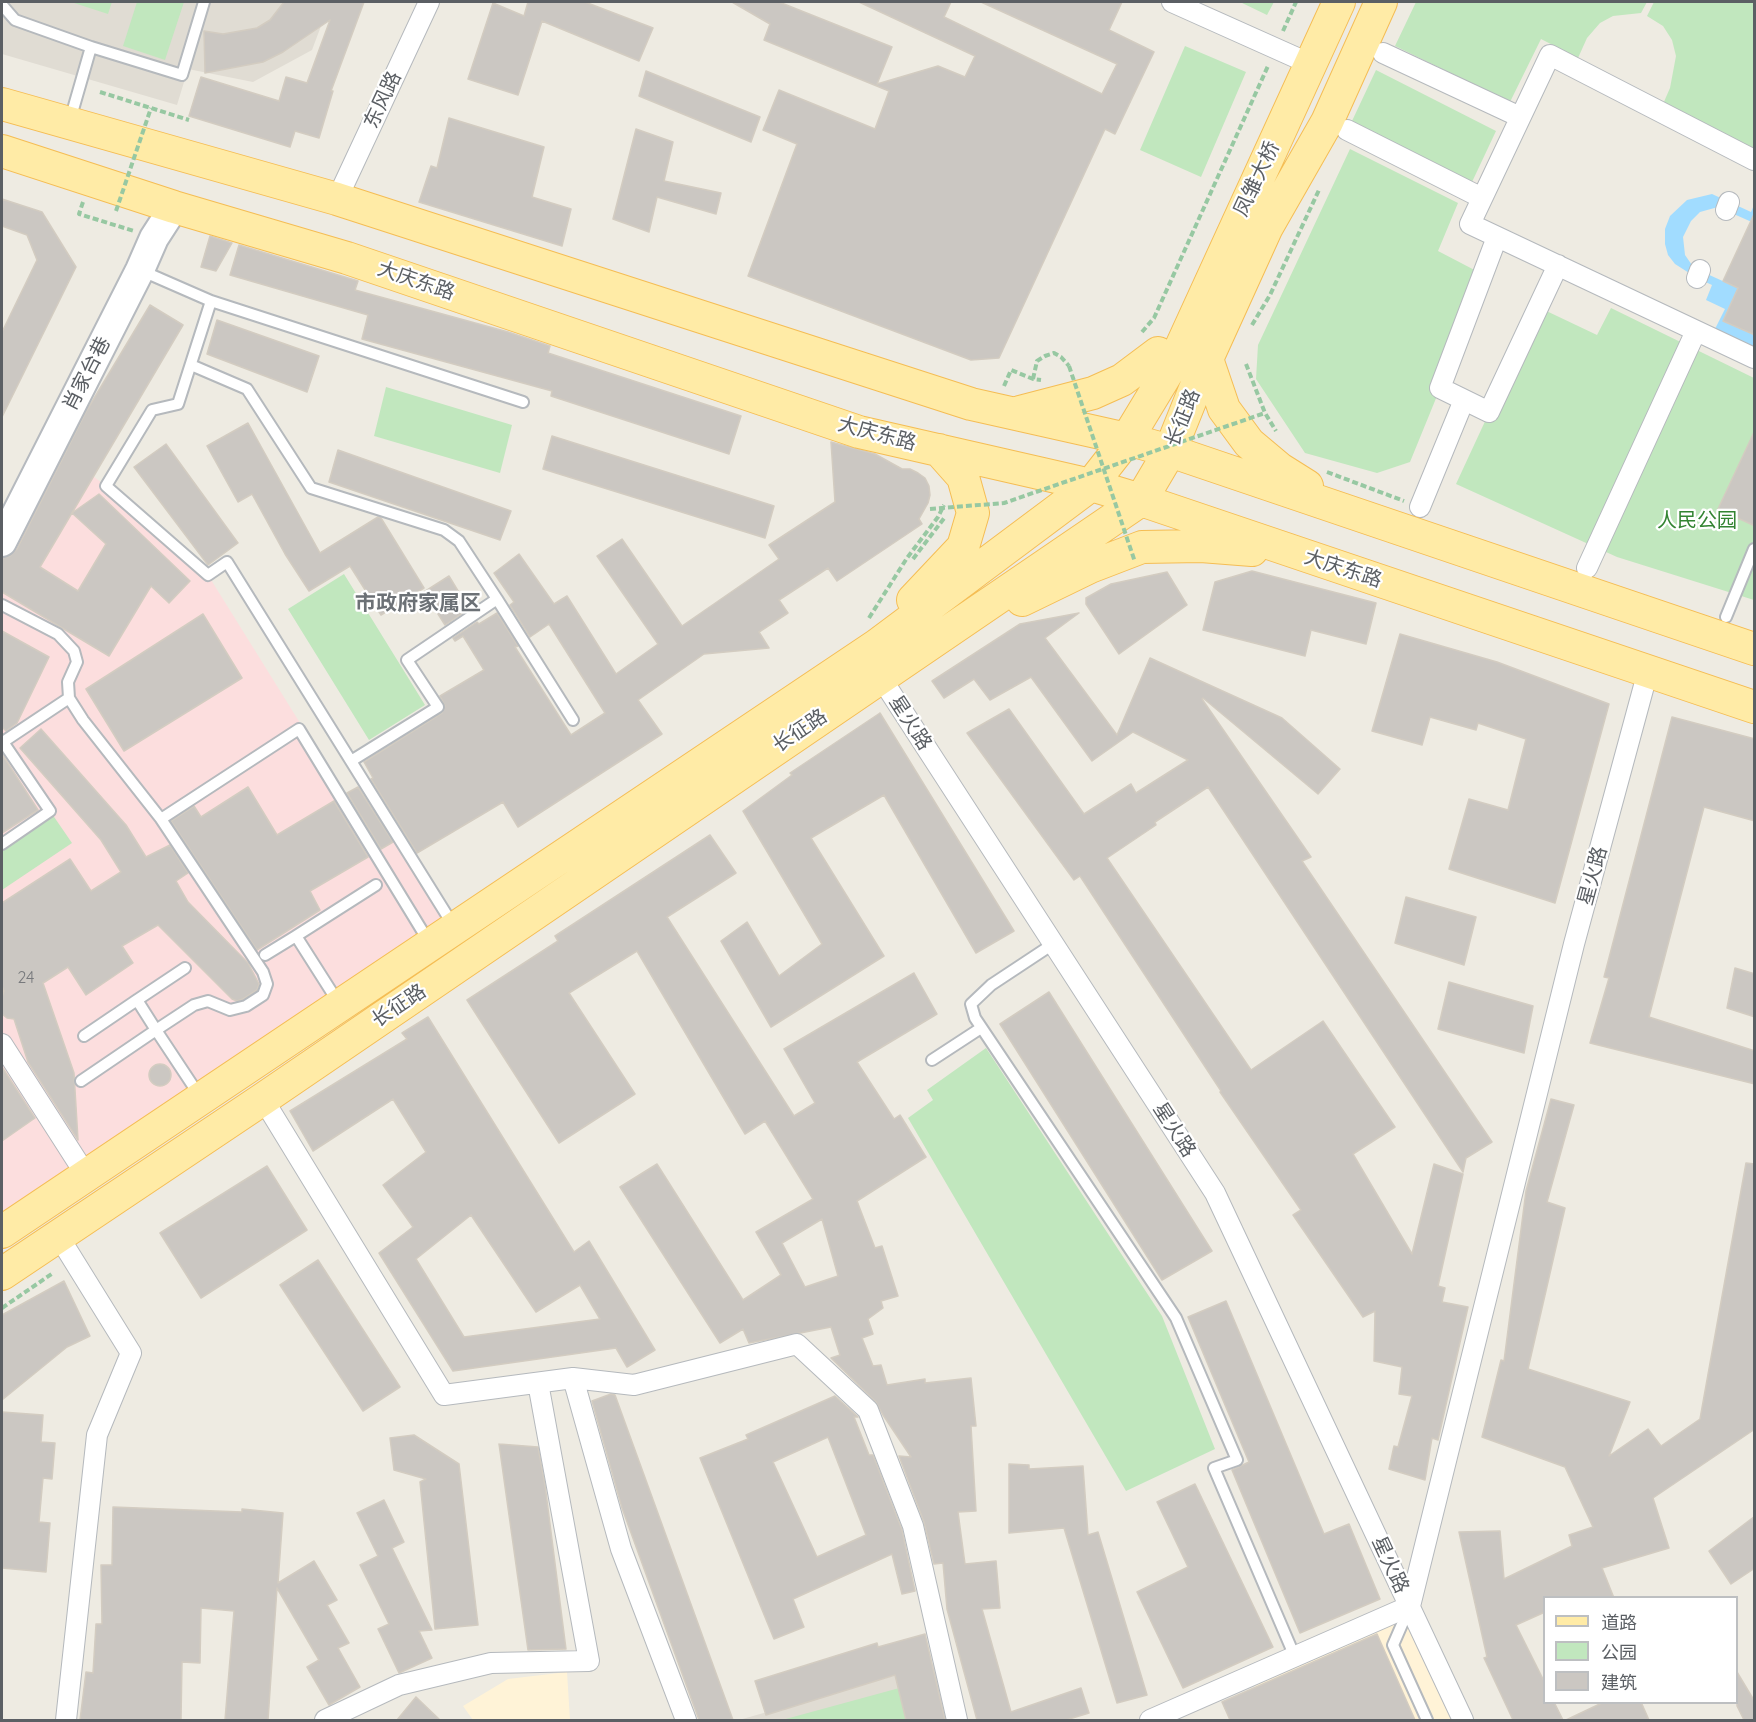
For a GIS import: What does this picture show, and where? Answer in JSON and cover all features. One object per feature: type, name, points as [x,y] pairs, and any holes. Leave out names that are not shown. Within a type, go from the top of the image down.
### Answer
[{"type":"main road","points":[[1297,73],[1323,2]]},
{"type":"main road","name":"凤雏大桥","points":[[1158,349],[1297,73],[1339,2]]},
{"type":"main road","name":"凤雏大桥","points":[[1267,226],[1297,73],[1360,2]]},
{"type":"main road","name":"长征路","points":[[2,1274],[263,1099],[1141,500],[1170,452],[1207,358],[1267,226],[1327,122],[1381,2]]},
{"type":"main road","points":[[2,104],[337,199],[971,404],[1014,413],[1133,429],[1170,452],[1755,649]]},
{"type":"main road","name":"大庆东路","points":[[2,151],[174,207],[347,258],[859,432],[939,450],[1097,477],[1141,500],[1755,707]]},
{"type":"main road","points":[[1014,413],[1093,393],[1122,380],[1158,349]]},
{"type":"main road","name":"长征路","points":[[2,1232],[443,936],[1097,477],[1133,429],[1158,349]]},
{"type":"main road","points":[[1207,358],[1224,409],[1249,442],[1280,469],[1346,511]]},
{"type":"main road","points":[[872,633],[893,621],[963,547],[973,513],[963,477],[939,450]]},
{"type":"main road","points":[[800,731],[833,720],[948,642],[1019,601],[1090,567],[1142,547],[1201,546],[1293,553]]},
{"type":"street","name":"东风路","points":[[337,199],[429,2]]},
{"type":"street","points":[[1172,2],[1297,73]]},
{"type":"street","points":[[1383,53],[1521,117]]},
{"type":"street","points":[[1755,160],[1550,55],[1470,224],[1755,358]]},
{"type":"street","points":[[1347,130],[1482,198]]},
{"type":"street","name":"肖家台巷","points":[[2,542],[154,238],[174,207]]},
{"type":"street","points":[[1497,237],[1440,388],[1489,412],[1557,265]]},
{"type":"street","points":[[1587,568],[1696,331]]},
{"type":"street","points":[[1420,507],[1464,400]]},
{"type":"street","name":"星火路","points":[[1410,1606],[1574,944],[1648,671]]},
{"type":"street","name":"星火路","points":[[885,684],[1215,1193],[1463,1720]]},
{"type":"street","points":[[2,1044],[86,1175]]},
{"type":"street","points":[[263,1099],[444,1395],[573,1378],[634,1385],[797,1344],[868,1410],[913,1526],[957,1720]]},
{"type":"street","points":[[59,1237],[131,1353],[96,1435],[66,1720]]},
{"type":"street","points":[[573,1378],[621,1549],[686,1720]]},
{"type":"street","points":[[325,1720],[399,1685],[491,1662],[589,1661],[538,1383]]},
{"type":"street","points":[[1150,1720],[1410,1606]]},
{"type":"lane","points":[[2,5],[15,20],[91,47],[182,75],[204,2]]},
{"type":"lane","points":[[69,123],[91,47]]},
{"type":"lane","points":[[140,270],[212,301],[523,402]]},
{"type":"lane","points":[[212,301],[178,404],[152,410],[106,486],[208,575],[227,562],[351,761],[443,936]]},
{"type":"lane","points":[[191,365],[247,389],[311,488],[444,530],[459,541],[573,720]]},
{"type":"lane","points":[[1726,617],[1755,549]]},
{"type":"lane","points":[[351,761],[438,707],[407,660],[497,599]]},
{"type":"lane","points":[[2,605],[58,634],[74,651],[77,662],[68,682],[69,698],[83,720],[161,819],[263,972],[267,984],[263,995],[246,1006],[230,1010],[208,1001],[194,1005],[81,1081]]},
{"type":"lane","points":[[2,844],[50,811],[3,742],[69,698]]},
{"type":"lane","points":[[161,819],[299,729],[443,936]]},
{"type":"lane","points":[[265,955],[376,885]]},
{"type":"lane","points":[[296,936],[340,1005]]},
{"type":"lane","points":[[1053,944],[992,985],[971,1004],[975,1018],[1176,1318],[1237,1460],[1214,1468],[1295,1657]]},
{"type":"lane","points":[[84,1036],[185,968]]},
{"type":"lane","points":[[137,1000],[201,1098]]},
{"type":"lane","points":[[932,1060],[981,1028]]},
{"type":"lane","points":[[1410,1606],[1393,1645],[1427,1720]]},
{"type":"path","points":[[1158,349],[1154,318],[1297,73],[1296,2]]},
{"type":"path","points":[[100,92],[189,120]]},
{"type":"path","points":[[105,207],[116,211],[151,108]]},
{"type":"path","points":[[1249,330],[1270,295],[1321,186]]},
{"type":"path","points":[[84,200],[79,214],[154,238]]},
{"type":"path","points":[[1005,380],[1011,370],[1032,379],[1037,361],[1054,353],[1069,366],[1097,477],[1135,562]]},
{"type":"path","points":[[1246,364],[1265,413],[1279,436]]},
{"type":"path","points":[[1068,385],[1083,378]]},
{"type":"path","points":[[930,509],[1004,503],[1097,477],[1265,413]]},
{"type":"path","points":[[1252,416],[1257,423]]},
{"type":"path","points":[[1318,468],[1420,507]]},
{"type":"path","points":[[872,633],[907,558],[938,517],[946,501]]},
{"type":"path","points":[[913,559],[952,508]]},
{"type":"shaded area","points":[[2,2],[330,2],[312,50],[253,82],[188,69],[177,105],[2,54]]},
{"type":"shaded area","points":[[52,445],[106,486],[208,575],[379,850],[399,838],[455,928],[2,1232],[2,542]]},
{"type":"shaded area","points":[[1410,1606],[1463,1720],[1271,1720],[1250,1676]]},
{"type":"shaded area","points":[[939,1663],[950,1720],[739,1720]]},
{"type":"shaded area","points":[[567,1672],[570,1720],[473,1720],[463,1706],[508,1679]]},
{"type":"green space","points":[[71,2],[112,2],[108,14]]},
{"type":"green space","points":[[137,2],[184,2],[165,60],[123,46]]},
{"type":"green space","points":[[1240,2],[1274,2],[1267,15]]},
{"type":"green space","points":[[1416,2],[1647,2],[1641,13],[1613,16],[1600,23],[1587,38],[1578,58],[1541,39],[1510,102],[1395,46]]},
{"type":"green space","points":[[1654,2],[1754,2],[1754,151],[1663,104],[1670,88],[1676,56],[1672,40],[1663,26],[1647,16]]},
{"type":"green space","points":[[1185,46],[1246,72],[1201,177],[1140,150]]},
{"type":"green space","points":[[1376,70],[1496,131],[1472,182],[1352,121]]},
{"type":"green space","points":[[1350,149],[1458,203],[1438,251],[1486,276],[1410,462],[1377,473],[1305,453],[1256,379],[1258,345]]},
{"type":"green space","name":"人民公园","points":[[1538,307],[1597,335],[1611,308],[1754,378],[1754,600],[1617,557],[1456,484]]},
{"type":"green space","points":[[386,387],[512,425],[500,473],[374,436]]},
{"type":"green space","points":[[344,574],[425,705],[369,740],[288,609]]},
{"type":"green space","points":[[50,811],[72,843],[2,890],[2,844]]},
{"type":"green space","points":[[986,1048],[1162,1316],[1215,1449],[1126,1491],[908,1118],[933,1100],[927,1090]]},
{"type":"green space","points":[[914,1684],[921,1720],[782,1720]]},
{"type":"water","points":[[1712,194],[1751,212],[1754,205],[1754,223],[1718,207],[1700,212],[1691,221],[1683,237],[1685,255],[1694,268],[1738,288],[1724,321],[1754,335],[1754,352],[1713,333],[1725,309],[1706,300],[1712,285],[1675,264],[1668,255],[1665,244],[1665,229],[1670,216],[1687,200]]},
{"type":"building","points":[[284,2],[364,2],[331,91],[333,91],[319,138],[295,131],[290,147],[189,116],[201,77],[279,101],[286,77],[307,83],[330,20],[283,52],[263,62],[205,73],[204,31],[223,34],[257,28],[270,20]]},
{"type":"building","points":[[528,2],[585,2],[653,28],[639,61],[542,21],[518,95],[468,79],[493,3],[524,16]]},
{"type":"building","points":[[732,2],[779,2],[892,47],[877,84],[938,66],[965,77],[975,56],[859,2],[951,2],[944,17],[1102,94],[1117,64],[981,2],[1122,2],[1109,30],[1154,52],[1115,134],[1105,129],[999,358],[971,360],[748,276],[797,144],[763,130],[779,90],[875,129],[889,91],[764,40],[770,24]]},
{"type":"building","points":[[646,71],[760,117],[751,142],[639,96]]},
{"type":"building","points":[[449,118],[544,147],[532,197],[571,209],[562,246],[419,202],[431,166],[437,168]]},
{"type":"building","points":[[636,129],[673,142],[664,181],[721,193],[716,214],[657,197],[649,232],[613,219]]},
{"type":"building","points":[[2,199],[42,212],[76,267],[2,417],[2,332],[37,260],[27,235],[2,226]]},
{"type":"building","points":[[1755,212],[1755,335],[1723,321],[1738,288],[1723,281]]},
{"type":"building","points":[[210,236],[232,243],[216,271],[201,267]]},
{"type":"building","points":[[239,245],[358,281],[355,290],[508,332],[550,346],[548,353],[741,416],[729,454],[551,396],[552,391],[362,339],[368,315],[230,275]]},
{"type":"building","points":[[150,305],[183,325],[40,567],[78,591],[106,544],[72,513],[99,494],[190,581],[169,603],[151,586],[109,656],[2,592],[2,558],[10,556],[17,549],[87,410]]},
{"type":"building","points":[[217,320],[319,356],[307,392],[207,354]]},
{"type":"building","points":[[248,423],[320,553],[378,517],[381,518],[424,588],[381,615],[350,566],[309,591],[285,554],[252,494],[238,502],[207,446]]},
{"type":"building","points":[[1755,430],[1755,526],[1718,509]]},
{"type":"building","points":[[552,436],[774,506],[765,538],[543,469]]},
{"type":"building","points":[[831,442],[875,454],[902,469],[910,469],[925,478],[930,495],[919,519],[922,524],[837,581],[828,568],[779,600],[788,613],[759,632],[769,648],[704,654],[638,700],[662,734],[518,827],[503,802],[417,853],[371,779],[373,778],[364,762],[442,713],[445,706],[440,696],[484,670],[463,636],[455,641],[453,638],[477,622],[479,624],[497,613],[518,646],[515,647],[571,735],[605,713],[549,624],[530,637],[510,605],[514,602],[494,573],[519,554],[554,604],[567,596],[616,674],[658,644],[597,556],[622,539],[682,626],[779,559],[769,545],[835,502]]},
{"type":"building","points":[[166,444],[238,543],[208,565],[134,467]]},
{"type":"building","points":[[338,450],[511,511],[500,540],[329,482]]},
{"type":"building","points":[[1252,571],[1376,603],[1366,644],[1311,630],[1305,656],[1203,630],[1215,582]]},
{"type":"building","points":[[1167,572],[1187,605],[1119,654],[1086,604],[1086,598],[1111,584]]},
{"type":"building","points":[[449,576],[469,609],[445,625],[424,592]]},
{"type":"building","points":[[1079,613],[1045,638],[1117,735],[1150,658],[1282,718],[1340,769],[1318,794],[1202,699],[1311,857],[1302,861],[1492,1142],[1466,1158],[1463,1172],[1208,787],[1155,822],[1156,825],[1107,858],[1251,1070],[1323,1021],[1395,1127],[1353,1154],[1412,1254],[1434,1164],[1463,1174],[1438,1286],[1445,1288],[1442,1302],[1468,1307],[1438,1440],[1432,1438],[1425,1480],[1389,1469],[1394,1446],[1398,1447],[1412,1396],[1399,1394],[1402,1367],[1374,1361],[1375,1311],[1363,1317],[1293,1215],[1301,1210],[1220,1092],[1080,876],[1074,880],[967,733],[1009,709],[1084,814],[1131,784],[1136,793],[1188,760],[1133,732],[1092,761],[1031,677],[990,700],[974,679],[944,698],[932,681],[1020,624]]},
{"type":"building","points":[[203,614],[242,678],[124,751],[86,689]]},
{"type":"building","points":[[2,631],[49,657],[17,723],[6,731],[2,727]]},
{"type":"building","points":[[1400,634],[1497,662],[1609,704],[1555,903],[1449,869],[1469,799],[1508,810],[1526,739],[1478,723],[1476,730],[1430,717],[1422,745],[1372,731]]},
{"type":"building","points":[[880,713],[1014,931],[976,953],[884,795],[811,838],[884,956],[771,1027],[721,941],[747,922],[779,976],[822,944],[743,811],[792,775],[790,773]]},
{"type":"building","points":[[1672,717],[1755,739],[1755,821],[1704,807],[1649,1017],[1755,1051],[1755,1084],[1590,1043],[1609,978],[1604,977]]},
{"type":"building","points":[[41,729],[126,825],[146,857],[170,845],[188,873],[176,881],[188,902],[248,963],[259,984],[257,990],[243,999],[237,1001],[232,999],[158,925],[122,946],[133,963],[86,995],[68,967],[43,983],[74,1073],[78,1140],[28,1062],[14,1019],[2,1014],[4,991],[2,986],[2,903],[70,859],[91,891],[121,872],[101,840],[20,748]]},
{"type":"building","points":[[2,754],[38,810],[2,833]]},
{"type":"building","points":[[248,787],[277,835],[334,801],[368,857],[310,891],[320,910],[257,950],[171,821],[194,806],[201,817]]},
{"type":"building","points":[[358,787],[393,842],[381,849],[347,793]]},
{"type":"building","points":[[710,835],[736,873],[667,917],[794,1116],[815,1103],[784,1049],[914,973],[937,1014],[857,1062],[894,1119],[900,1115],[926,1157],[857,1201],[875,1248],[882,1246],[898,1296],[881,1301],[883,1308],[868,1319],[873,1334],[862,1338],[873,1366],[881,1365],[887,1385],[925,1379],[925,1383],[971,1378],[976,1426],[971,1426],[976,1511],[958,1512],[965,1564],[996,1561],[1000,1608],[982,1609],[1011,1712],[1081,1688],[1089,1713],[1066,1720],[977,1720],[947,1609],[943,1563],[934,1564],[924,1522],[899,1456],[911,1457],[876,1402],[831,1358],[840,1355],[831,1327],[749,1343],[743,1329],[720,1343],[620,1187],[657,1164],[743,1300],[781,1275],[756,1232],[813,1199],[765,1121],[745,1134],[637,951],[569,993],[635,1094],[559,1143],[467,1000],[558,941],[555,936]],"holes":[[[822,1219],[838,1276],[805,1287],[782,1243]]]},
{"type":"building","points":[[1406,897],[1476,917],[1464,965],[1395,943]]},
{"type":"building","points":[[1735,968],[1755,974],[1755,1017],[1727,1008]]},
{"type":"building","points":[[1449,982],[1533,1006],[1524,1053],[1438,1029]]},
{"type":"building","points":[[1049,992],[1212,1251],[1162,1280],[1000,1024]]},
{"type":"building","points":[[428,1017],[574,1252],[589,1241],[655,1350],[627,1367],[616,1348],[453,1371],[379,1253],[413,1227],[383,1185],[426,1152],[393,1099],[313,1151],[290,1111],[407,1039],[402,1033]],"holes":[[[471,1215],[536,1312],[580,1285],[600,1319],[464,1337],[416,1259]]]},
{"type":"building","points":[[160,1064],[168,1067],[171,1075],[168,1083],[160,1086],[152,1083],[149,1075],[152,1067]]},
{"type":"building","points":[[2,1067],[35,1118],[2,1141]]},
{"type":"building","points":[[1551,1099],[1574,1105],[1547,1202],[1565,1208],[1528,1369],[1630,1402],[1609,1456],[1648,1429],[1661,1446],[1700,1419],[1746,1163],[1755,1164],[1755,1429],[1653,1498],[1669,1548],[1602,1568],[1613,1596],[1543,1596],[1543,1613],[1516,1625],[1543,1679],[1543,1704],[1555,1704],[1563,1720],[1513,1720],[1484,1658],[1487,1657],[1459,1532],[1500,1531],[1504,1579],[1572,1546],[1569,1535],[1593,1527],[1565,1467],[1482,1437],[1501,1360],[1504,1361],[1526,1191]]},
{"type":"building","points":[[267,1166],[307,1230],[201,1298],[160,1233]]},
{"type":"building","points":[[318,1260],[400,1387],[363,1411],[280,1285]]},
{"type":"building","points":[[64,1281],[90,1336],[67,1347],[2,1400],[2,1315]]},
{"type":"building","points":[[1226,1301],[1324,1534],[1349,1524],[1380,1599],[1300,1633],[1232,1470],[1249,1462],[1188,1317]]},
{"type":"building","points":[[611,1394],[615,1395],[733,1720],[699,1720],[622,1508],[592,1401]]},
{"type":"building","points":[[835,1396],[858,1417],[854,1417],[869,1455],[873,1455],[902,1530],[915,1591],[902,1594],[892,1554],[793,1599],[804,1627],[774,1639],[700,1458],[748,1439],[746,1435]],"holes":[[[828,1437],[866,1535],[817,1557],[773,1462]]]},
{"type":"building","points":[[2,1412],[43,1415],[41,1442],[55,1443],[52,1479],[43,1478],[39,1522],[50,1523],[46,1572],[2,1568]]},
{"type":"building","points":[[414,1435],[459,1464],[478,1625],[435,1629],[420,1482],[426,1479],[394,1470],[390,1438]]},
{"type":"building","points":[[499,1444],[538,1447],[566,1649],[528,1650]]},
{"type":"building","points":[[1009,1464],[1029,1465],[1029,1469],[1083,1466],[1088,1535],[1098,1532],[1147,1695],[1117,1703],[1064,1528],[1009,1533]]},
{"type":"building","points":[[1195,1484],[1273,1647],[1183,1688],[1137,1592],[1188,1567],[1157,1502]]},
{"type":"building","points":[[384,1500],[404,1542],[392,1548],[432,1630],[419,1631],[432,1658],[399,1673],[378,1629],[389,1624],[360,1565],[378,1556],[357,1513]]},
{"type":"building","points":[[113,1507],[242,1512],[242,1509],[283,1513],[278,1583],[314,1561],[337,1600],[327,1605],[349,1643],[338,1648],[360,1687],[329,1705],[307,1667],[319,1660],[277,1588],[268,1720],[225,1720],[234,1611],[201,1608],[200,1663],[182,1662],[181,1720],[80,1720],[86,1672],[93,1673],[96,1624],[102,1624],[101,1565],[112,1565]]},
{"type":"building","points":[[1755,1516],[1755,1568],[1731,1584],[1709,1551]]},
{"type":"building","points":[[925,1634],[945,1720],[906,1720],[895,1675],[766,1715],[755,1681],[877,1643],[878,1647]]},
{"type":"building","points":[[1377,1634],[1415,1720],[1230,1720],[1222,1702]]},
{"type":"building","points":[[1738,1674],[1755,1702],[1755,1720],[1744,1720],[1737,1706]]},
{"type":"building","points":[[416,1697],[440,1720],[397,1720]]},
{"type":"building","points":[[1600,1704],[1642,1704],[1649,1720],[1566,1720]]},
{"type":"district","name":"市政府家属区","points":[[418,604]]}]
